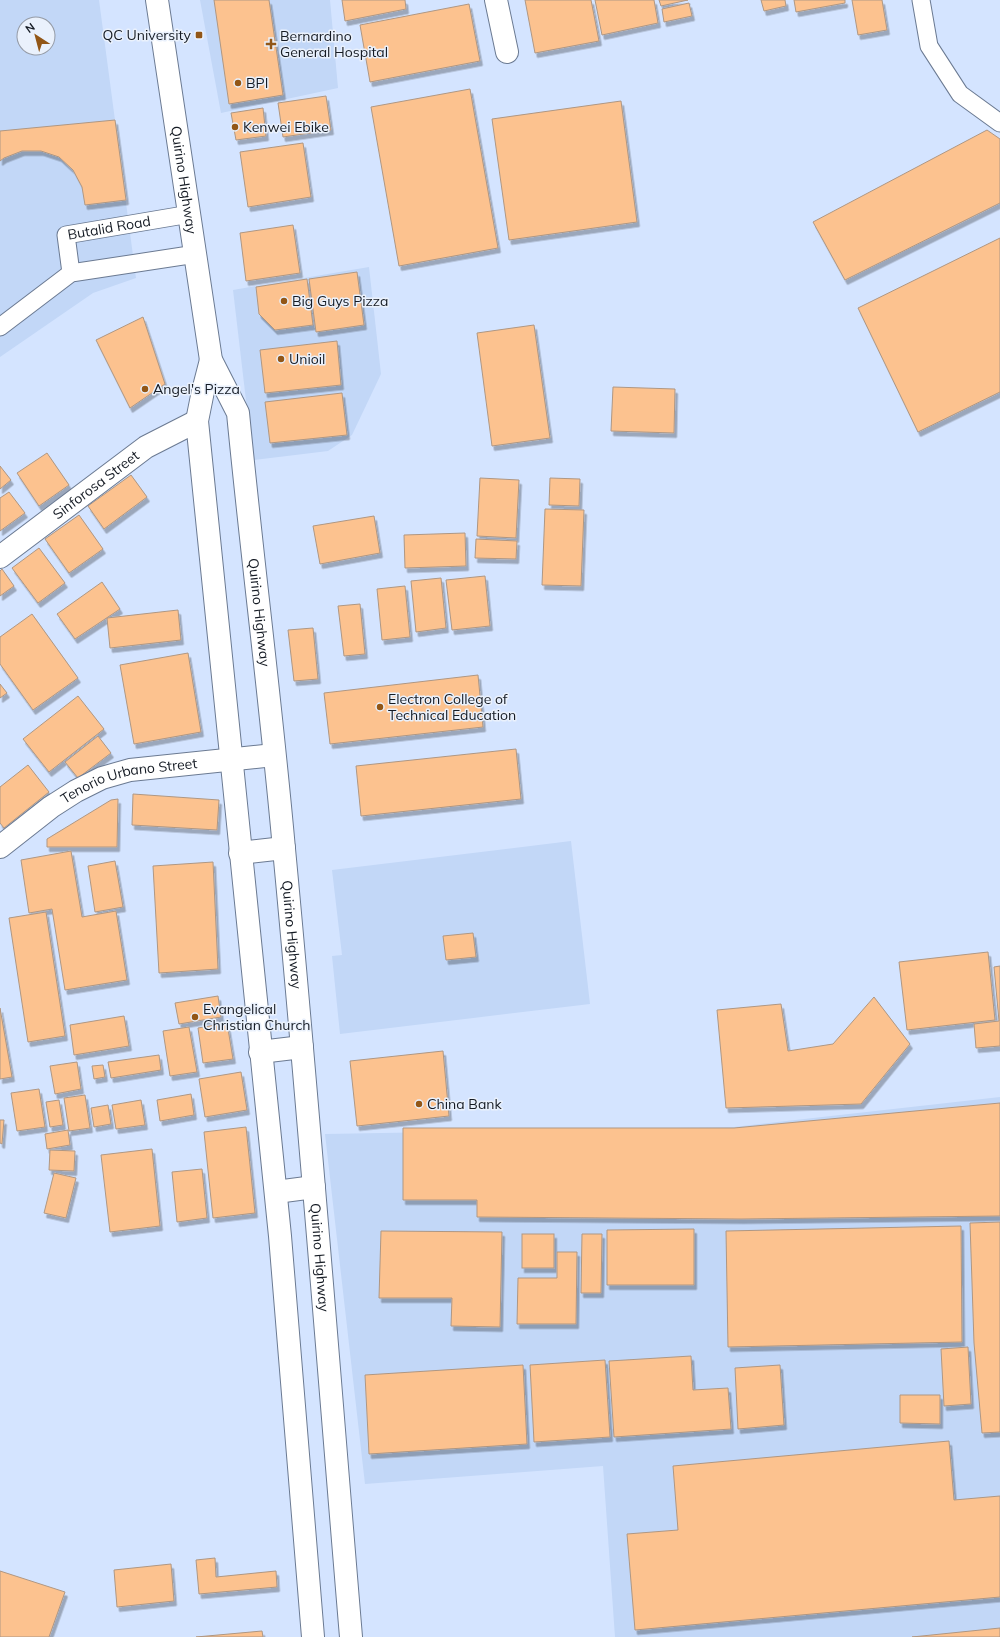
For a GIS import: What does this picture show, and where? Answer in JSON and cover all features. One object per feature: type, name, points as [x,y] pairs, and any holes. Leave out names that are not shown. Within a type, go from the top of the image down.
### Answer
[{"type":"main road","name":"Quirino Highway","points":[[157,0],[211,360],[238,412],[284,848],[319,1232],[326,1348],[351,1637]]},
{"type":"main road","points":[[496,0],[506,52]]},
{"type":"main road","name":"Quirino Highway","points":[[211,360],[197,421],[260,1052],[276,1192],[313,1637]]},
{"type":"main road","name":"Sinforosa Street","points":[[0,557],[146,447],[197,421]]},
{"type":"main road","name":"Tenorio Urbano Street","points":[[0,847],[51,807],[76,791],[102,778],[130,770],[274,755]]},
{"type":"main road","points":[[240,853],[284,848]]},
{"type":"main road","points":[[260,1052],[302,1047]]},
{"type":"main road","points":[[276,1192],[314,1187]]},
{"type":"lane","points":[[921,0],[929,46],[960,94],[1000,123]]},
{"type":"lane","name":"Butalid Road","points":[[71,273],[66,235],[190,214]]},
{"type":"lane","points":[[0,327],[71,273],[196,254]]},
{"type":"shaded area","points":[[0,0],[99,0],[136,278],[93,293],[0,357]]},
{"type":"shaded area","name":"Bernardino General Hospital","points":[[200,0],[330,0],[338,88],[221,113]]},
{"type":"shaded area","points":[[369,267],[381,374],[352,435],[328,451],[253,460],[233,290]]},
{"type":"shaded area","points":[[571,841],[590,1004],[340,1034],[332,956],[342,955],[332,870]]},
{"type":"shaded area","points":[[1000,1097],[1000,1637],[615,1637],[603,1466],[365,1484],[325,1134],[734,1127]]},
{"type":"building","points":[[214,0],[269,0],[283,95],[229,104]]},
{"type":"building","points":[[342,0],[405,0],[406,9],[345,21]]},
{"type":"building","points":[[525,0],[591,0],[599,41],[535,53]]},
{"type":"building","points":[[595,0],[654,0],[658,23],[602,35]]},
{"type":"building","points":[[659,0],[688,0],[661,6]]},
{"type":"building","points":[[761,0],[785,0],[786,6],[764,11]]},
{"type":"building","points":[[794,0],[845,0],[845,3],[796,12]]},
{"type":"building","points":[[852,0],[882,0],[887,30],[858,35]]},
{"type":"building","points":[[689,3],[692,16],[664,22],[662,9]]},
{"type":"building","points":[[469,4],[480,61],[370,82],[360,25]]},
{"type":"building","points":[[470,89],[498,248],[399,266],[371,107]]},
{"type":"building","points":[[326,96],[331,130],[283,137],[278,103]]},
{"type":"building","points":[[621,101],[637,222],[509,240],[492,119]]},
{"type":"building","points":[[263,108],[266,136],[236,140],[231,113]]},
{"type":"building","points":[[115,120],[126,200],[85,205],[82,187],[73,170],[59,157],[41,151],[22,151],[0,161],[0,131]]},
{"type":"building","points":[[987,130],[1000,139],[1000,203],[845,280],[813,222]]},
{"type":"building","points":[[303,143],[311,197],[248,207],[240,152]]},
{"type":"building","points":[[293,225],[300,273],[246,281],[240,233]]},
{"type":"building","points":[[1000,238],[1000,392],[918,432],[858,308]]},
{"type":"building","points":[[357,272],[364,325],[316,332],[309,279]]},
{"type":"building","name":"Big Guys Pizza","points":[[307,279],[313,325],[275,330],[259,314],[256,287]]},
{"type":"building","points":[[143,317],[165,384],[130,408],[96,340]]},
{"type":"building","points":[[534,325],[550,438],[492,446],[477,333]]},
{"type":"building","points":[[337,341],[341,385],[265,393],[260,350]]},
{"type":"building","points":[[613,387],[675,389],[674,433],[611,431]]},
{"type":"building","points":[[342,393],[347,435],[270,443],[265,402]]},
{"type":"building","points":[[47,453],[69,485],[39,506],[17,473]]},
{"type":"building","points":[[0,466],[11,480],[0,489]]},
{"type":"building","points":[[131,475],[147,497],[104,529],[88,506]]},
{"type":"building","points":[[480,478],[519,480],[516,538],[477,536]]},
{"type":"building","points":[[550,478],[580,479],[579,506],[549,505]]},
{"type":"building","points":[[9,492],[25,513],[0,531],[0,498]]},
{"type":"building","points":[[545,509],[584,510],[581,586],[542,585]]},
{"type":"building","points":[[79,515],[103,549],[69,573],[45,539]]},
{"type":"building","points":[[374,516],[380,553],[320,564],[313,526]]},
{"type":"building","points":[[465,533],[466,566],[405,568],[404,535]]},
{"type":"building","points":[[476,539],[517,541],[516,559],[475,558]]},
{"type":"building","points":[[39,548],[65,583],[38,603],[12,568]]},
{"type":"building","points":[[2,569],[14,586],[0,596],[0,571]]},
{"type":"building","points":[[485,576],[490,626],[452,630],[446,580]]},
{"type":"building","points":[[441,578],[446,628],[416,632],[411,581]]},
{"type":"building","points":[[102,582],[120,609],[75,639],[57,614]]},
{"type":"building","points":[[405,586],[410,637],[382,640],[377,589]]},
{"type":"building","points":[[360,604],[365,654],[344,656],[338,606]]},
{"type":"building","points":[[178,610],[181,640],[110,648],[107,618]]},
{"type":"building","points":[[32,614],[78,678],[33,710],[0,664],[0,637]]},
{"type":"building","points":[[313,628],[318,679],[294,681],[288,630]]},
{"type":"building","points":[[188,653],[201,732],[134,744],[120,665]]},
{"type":"building","points":[[478,675],[483,727],[330,744],[324,693]]},
{"type":"building","points":[[0,684],[7,693],[0,698]]},
{"type":"building","points":[[78,696],[104,729],[49,772],[23,739]]},
{"type":"building","points":[[98,736],[111,753],[78,778],[65,762]]},
{"type":"building","points":[[516,749],[521,799],[361,816],[356,766]]},
{"type":"building","points":[[28,765],[49,792],[4,828],[0,823],[0,787]]},
{"type":"building","points":[[133,794],[219,800],[217,830],[132,825]]},
{"type":"building","points":[[118,799],[117,847],[47,847],[47,839],[111,800]]},
{"type":"building","points":[[71,851],[82,917],[116,911],[127,980],[65,990],[52,909],[29,913],[21,860]]},
{"type":"building","points":[[115,861],[123,907],[95,912],[88,866]]},
{"type":"building","points":[[213,862],[218,969],[159,973],[153,866]]},
{"type":"building","points":[[46,912],[65,1036],[28,1042],[9,918]]},
{"type":"building","points":[[473,933],[476,957],[446,960],[443,936]]},
{"type":"building","points":[[988,952],[995,1020],[907,1030],[899,962]]},
{"type":"building","points":[[1000,966],[1000,1046],[976,1048],[974,1024],[999,1021],[994,967]]},
{"type":"building","points":[[218,996],[221,1017],[179,1024],[175,1003]]},
{"type":"building","points":[[874,997],[910,1044],[861,1104],[726,1108],[717,1010],[781,1004],[788,1051],[833,1044]]},
{"type":"building","points":[[0,1008],[12,1077],[0,1079]]},
{"type":"building","points":[[124,1016],[129,1046],[74,1055],[70,1025]]},
{"type":"building","points":[[227,1023],[233,1059],[203,1063],[198,1028]]},
{"type":"building","points":[[189,1027],[197,1072],[170,1076],[163,1031]]},
{"type":"building","points":[[443,1051],[449,1116],[357,1126],[350,1061]]},
{"type":"building","points":[[159,1055],[161,1070],[111,1078],[108,1062]]},
{"type":"building","points":[[77,1062],[81,1089],[55,1094],[50,1066]]},
{"type":"building","points":[[103,1065],[105,1077],[94,1079],[92,1066]]},
{"type":"building","points":[[241,1072],[247,1110],[205,1117],[199,1079]]},
{"type":"building","points":[[39,1089],[45,1127],[17,1131],[11,1093]]},
{"type":"building","points":[[191,1094],[194,1115],[160,1121],[157,1100]]},
{"type":"building","points":[[85,1095],[90,1128],[69,1131],[64,1098]]},
{"type":"building","points":[[59,1100],[63,1125],[50,1127],[46,1102]]},
{"type":"building","points":[[141,1100],[145,1125],[116,1129],[112,1105]]},
{"type":"building","points":[[1000,1103],[1000,1216],[741,1219],[477,1217],[477,1200],[403,1200],[403,1128],[734,1128]]},
{"type":"building","points":[[108,1105],[111,1124],[94,1127],[91,1108]]},
{"type":"building","points":[[0,1120],[4,1120],[2,1144],[0,1143]]},
{"type":"building","points":[[246,1127],[255,1213],[213,1218],[204,1132]]},
{"type":"building","points":[[68,1130],[70,1145],[47,1149],[45,1134]]},
{"type":"building","points":[[152,1149],[160,1226],[110,1232],[101,1155]]},
{"type":"building","points":[[50,1150],[75,1151],[74,1171],[49,1170]]},
{"type":"building","points":[[202,1169],[207,1218],[177,1222],[172,1172]]},
{"type":"building","points":[[54,1173],[76,1178],[66,1218],[44,1213]]},
{"type":"building","points":[[1000,1222],[1000,1432],[982,1433],[974,1343],[970,1223]]},
{"type":"building","points":[[961,1226],[962,1342],[728,1347],[726,1231]]},
{"type":"building","points":[[694,1229],[694,1285],[607,1285],[607,1230]]},
{"type":"building","points":[[381,1231],[502,1232],[500,1327],[451,1326],[452,1298],[379,1298]]},
{"type":"building","points":[[522,1234],[554,1234],[554,1268],[522,1268]]},
{"type":"building","points":[[582,1234],[602,1234],[601,1293],[581,1293]]},
{"type":"building","points":[[557,1252],[577,1252],[576,1324],[517,1324],[518,1278],[557,1278]]},
{"type":"building","points":[[968,1347],[971,1404],[944,1406],[941,1349]]},
{"type":"building","points":[[691,1356],[693,1390],[728,1388],[731,1429],[614,1437],[609,1361]]},
{"type":"building","points":[[605,1360],[610,1437],[534,1442],[530,1365]]},
{"type":"building","points":[[523,1365],[527,1444],[369,1454],[365,1375]]},
{"type":"building","points":[[780,1365],[784,1425],[738,1429],[735,1368]]},
{"type":"building","points":[[900,1395],[940,1395],[940,1424],[900,1423]]},
{"type":"building","points":[[949,1441],[954,1500],[1000,1496],[1000,1597],[635,1630],[627,1534],[678,1530],[673,1466]]},
{"type":"building","points":[[215,1558],[216,1577],[276,1571],[277,1587],[199,1594],[196,1560]]},
{"type":"building","points":[[171,1564],[174,1601],[117,1607],[114,1570]]},
{"type":"building","points":[[0,1571],[65,1592],[49,1637],[0,1637]]},
{"type":"building","points":[[1000,1628],[1000,1637],[912,1637]]},
{"type":"building","points":[[262,1631],[263,1637],[196,1637]]},
{"type":"place","name":"QC University","points":[[199,35]]},
{"type":"place","name":"Bernardino General Hospital","points":[[271,44]]},
{"type":"place","name":"BPI","points":[[238,83]]},
{"type":"place","name":"Kenwei Ebike","points":[[235,127]]},
{"type":"place","name":"Big Guys Pizza","points":[[284,301]]},
{"type":"place","name":"Unioil","points":[[281,359]]},
{"type":"place","name":"Angel's Pizza","points":[[145,389]]},
{"type":"place","name":"Electron College of Technical Education","points":[[380,707]]},
{"type":"place","name":"Evangelical Christian Church","points":[[195,1017]]},
{"type":"place","name":"China Bank","points":[[419,1104]]}]
